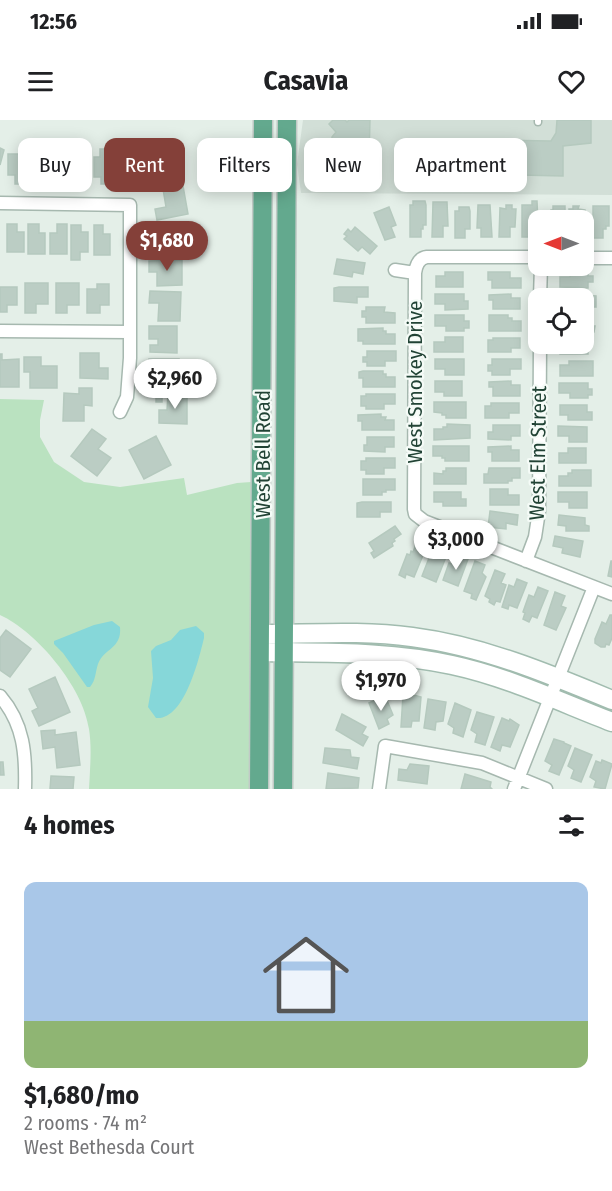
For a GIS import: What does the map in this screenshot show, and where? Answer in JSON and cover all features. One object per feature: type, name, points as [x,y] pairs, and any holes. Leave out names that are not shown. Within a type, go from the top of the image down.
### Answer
[{"type":"main road","name":"West Bell Road","points":[[259,789],[263,120]]},
{"type":"main road","name":"West Bell Road","points":[[283,789],[287,120]]},
{"type":"street","points":[[0,203],[130,205],[130,332],[127,397],[120,412]]},
{"type":"street","name":"West Smokey Drive","points":[[526,561],[424,521],[415,514],[415,273],[420,260],[427,257],[528,258]]},
{"type":"street","points":[[594,258],[612,258]]},
{"type":"street","points":[[395,270],[415,273]]},
{"type":"street","points":[[0,332],[130,332]]},
{"type":"street","name":"West Elm Street","points":[[526,561],[535,537],[539,511],[540,354]]},
{"type":"street","points":[[526,561],[612,594]]},
{"type":"street","points":[[516,783],[594,587]]},
{"type":"street","points":[[261,643],[379,634],[412,637],[463,646],[502,657],[612,700]]},
{"type":"street","points":[[284,643],[435,661],[487,674],[612,722]]},
{"type":"street","points":[[0,696],[17,720],[26,756],[25,789]]},
{"type":"street","points":[[379,789],[385,746],[482,763],[516,783],[546,789]]},
{"type":"shaded area","points":[[303,120],[612,120],[612,195],[301,193],[297,164]]},
{"type":"green space","points":[[0,399],[44,400],[40,420],[40,437],[54,462],[84,482],[120,487],[184,478],[187,495],[237,483],[251,482],[250,789],[89,789],[90,736],[85,713],[78,696],[43,647],[29,634],[0,615]]},
{"type":"water","points":[[112,621],[120,627],[118,640],[101,659],[93,682],[90,687],[87,687],[54,641],[94,625]]},
{"type":"water","points":[[196,626],[204,633],[204,638],[189,687],[175,710],[166,716],[156,718],[148,707],[153,678],[151,651],[156,646],[171,640],[180,630]]},
{"type":"building","points":[[333,120],[347,122],[349,120],[370,120],[369,138],[332,138],[336,132],[329,124]]},
{"type":"building","points":[[557,120],[591,120],[591,143],[563,146],[563,176],[527,175],[527,141],[551,141],[556,133]]},
{"type":"building","points":[[0,148],[4,150],[0,165]]},
{"type":"building","points":[[100,149],[104,149],[104,184],[101,184],[101,177],[94,177],[94,157],[100,157]]},
{"type":"building","points":[[8,154],[18,154],[18,184],[15,184],[15,175],[8,175]]},
{"type":"building","points":[[164,192],[184,192],[188,214],[157,220],[155,209],[166,207]]},
{"type":"building","points":[[413,201],[425,201],[426,205],[426,225],[423,225],[421,229],[421,237],[410,237],[410,205],[413,205]]},
{"type":"building","points":[[532,201],[537,201],[537,210],[528,210],[528,237],[522,237],[522,205],[532,205]]},
{"type":"building","points":[[433,202],[447,202],[448,226],[443,226],[443,237],[432,237]]},
{"type":"building","points":[[478,205],[490,205],[492,237],[481,237],[481,228],[477,228]]},
{"type":"building","points":[[506,205],[512,205],[512,209],[516,209],[515,227],[510,227],[510,237],[499,237],[500,208],[506,209]]},
{"type":"building","points":[[553,206],[565,206],[565,210],[553,210]]},
{"type":"building","points":[[573,206],[579,206],[578,209],[585,210],[569,210],[573,209]]},
{"type":"building","points":[[593,206],[609,206],[609,226],[603,229],[603,238],[594,238]]},
{"type":"building","points":[[389,207],[396,225],[391,227],[395,237],[385,240],[374,213]]},
{"type":"building","points":[[459,207],[469,207],[470,211],[470,229],[465,229],[465,238],[455,238],[455,211],[459,211]]},
{"type":"building","points":[[7,224],[17,224],[17,232],[24,232],[24,252],[7,252]]},
{"type":"building","points":[[28,224],[39,224],[39,233],[45,233],[45,254],[28,254]]},
{"type":"building","points":[[57,224],[67,224],[67,254],[50,254],[50,233],[57,233]]},
{"type":"building","points":[[71,225],[81,225],[81,232],[88,232],[88,252],[80,252],[80,260],[71,260]]},
{"type":"building","points":[[94,225],[103,225],[103,234],[110,234],[110,255],[94,255]]},
{"type":"building","points":[[154,226],[184,226],[184,253],[164,253],[164,238],[154,238]]},
{"type":"building","points":[[355,227],[377,246],[370,254],[362,247],[358,251],[344,239],[347,236],[344,234],[348,229],[351,232]]},
{"type":"building","points":[[337,259],[365,263],[363,274],[353,272],[352,277],[334,274]]},
{"type":"building","points":[[182,260],[182,285],[157,286],[157,272],[149,272],[149,261]]},
{"type":"building","points":[[445,272],[463,272],[463,287],[436,287],[436,276],[445,276]]},
{"type":"building","points":[[488,272],[510,272],[510,278],[521,278],[521,288],[492,288],[492,280],[488,280]]},
{"type":"building","points":[[593,276],[593,282],[588,282],[588,288],[560,287],[560,277]]},
{"type":"building","points":[[25,283],[48,283],[48,304],[36,304],[36,313],[25,313]]},
{"type":"building","points":[[56,283],[79,283],[79,305],[67,305],[67,313],[56,313]]},
{"type":"building","points":[[97,284],[109,284],[109,305],[100,305],[100,313],[87,313],[87,289],[97,289]]},
{"type":"building","points":[[0,287],[17,287],[17,305],[7,305],[7,312],[0,312]]},
{"type":"building","points":[[368,287],[368,297],[357,297],[357,303],[334,301],[334,288]]},
{"type":"building","points":[[150,291],[181,292],[180,321],[158,321],[159,303],[149,303]]},
{"type":"building","points":[[435,294],[464,294],[464,301],[468,301],[468,309],[445,310],[445,304],[435,304]]},
{"type":"building","points":[[511,294],[511,298],[520,298],[520,309],[493,309],[493,300],[489,300],[489,295]]},
{"type":"building","points":[[366,307],[385,307],[384,312],[395,313],[395,323],[366,323],[366,317],[362,317],[362,311],[366,311]]},
{"type":"building","points":[[435,315],[464,315],[464,321],[469,321],[469,328],[464,328],[464,331],[446,331],[446,326],[435,326]]},
{"type":"building","points":[[489,315],[508,315],[512,321],[521,321],[521,331],[489,331]]},
{"type":"building","points":[[149,326],[177,326],[177,353],[150,352],[150,345],[158,345],[158,339],[149,339]]},
{"type":"building","points":[[383,328],[386,334],[395,334],[395,344],[363,344],[363,341],[358,341],[358,329]]},
{"type":"building","points":[[445,337],[463,337],[463,352],[434,352],[434,342],[445,342]]},
{"type":"building","points":[[493,338],[520,338],[520,348],[511,348],[511,352],[488,352],[488,340],[493,340]]},
{"type":"building","points":[[367,351],[396,351],[396,361],[385,361],[385,366],[367,366],[367,362],[363,362],[363,357],[367,357]]},
{"type":"building","points":[[80,353],[99,353],[99,368],[108,368],[108,379],[80,378]]},
{"type":"building","points":[[0,354],[2,354],[2,360],[19,359],[19,387],[0,387]]},
{"type":"building","points":[[24,357],[41,357],[41,366],[57,366],[57,388],[30,388],[30,372],[24,372]]},
{"type":"building","points":[[149,359],[179,359],[179,388],[156,388],[156,372],[149,372]]},
{"type":"building","points":[[435,359],[464,359],[464,375],[445,375],[445,369],[435,369]]},
{"type":"building","points":[[492,359],[521,359],[521,369],[510,369],[510,375],[492,375],[492,371],[488,371],[488,365],[492,365]]},
{"type":"building","points":[[569,361],[593,361],[593,376],[560,376],[560,365],[569,365]]},
{"type":"building","points":[[383,371],[386,377],[395,377],[395,387],[363,387],[363,378],[359,378],[359,372]]},
{"type":"building","points":[[435,381],[462,381],[462,396],[444,396],[444,392],[435,392]]},
{"type":"building","points":[[511,381],[511,385],[520,385],[520,396],[493,396],[493,387],[489,387],[489,382]]},
{"type":"building","points":[[559,383],[588,383],[588,389],[592,389],[592,395],[588,395],[588,398],[570,398],[570,393],[559,393]]},
{"type":"building","points":[[79,388],[92,388],[92,406],[84,405],[84,421],[63,421],[64,393],[79,394]]},
{"type":"building","points":[[156,392],[162,392],[162,402],[156,402]]},
{"type":"building","points":[[168,394],[187,394],[187,424],[159,423],[159,410],[167,410]]},
{"type":"building","points":[[366,394],[395,394],[395,404],[384,404],[384,409],[366,409],[366,406],[361,406],[361,396],[366,396]]},
{"type":"building","points":[[434,402],[466,402],[466,418],[446,418],[446,415],[442,413],[434,412]]},
{"type":"building","points":[[491,403],[519,403],[519,413],[509,413],[509,418],[485,418],[485,406],[491,406]]},
{"type":"building","points":[[560,405],[587,405],[587,412],[592,412],[592,420],[568,420],[568,415],[560,415]]},
{"type":"building","points":[[381,414],[381,417],[386,417],[385,420],[394,420],[394,430],[362,430],[362,421],[358,421],[358,415]]},
{"type":"building","points":[[447,424],[470,425],[470,438],[434,440],[434,429],[443,429],[447,427]]},
{"type":"building","points":[[493,425],[520,425],[520,436],[511,436],[511,440],[488,439],[488,432],[493,432]]},
{"type":"building","points":[[558,426],[587,427],[587,442],[569,442],[569,436],[558,436]]},
{"type":"building","points":[[92,429],[106,439],[98,449],[111,458],[97,476],[71,456]]},
{"type":"building","points":[[156,436],[171,465],[144,479],[129,450]]},
{"type":"building","points":[[367,437],[394,437],[394,447],[385,447],[385,452],[364,451]]},
{"type":"building","points":[[433,446],[469,446],[469,461],[445,461],[442,456],[433,456]]},
{"type":"building","points":[[511,446],[511,450],[519,450],[519,461],[492,461],[492,452],[488,452],[488,447]]},
{"type":"building","points":[[568,448],[586,448],[586,463],[559,463],[559,453],[568,453]]},
{"type":"building","points":[[366,458],[395,458],[395,468],[384,468],[384,474],[366,474],[366,470],[361,470],[361,461],[366,461]]},
{"type":"building","points":[[446,468],[466,468],[466,484],[434,484],[434,473],[443,474]]},
{"type":"building","points":[[489,468],[520,468],[520,478],[512,478],[512,481],[508,483],[484,483],[484,474],[488,474]]},
{"type":"building","points":[[572,470],[591,470],[591,486],[559,486],[559,476],[568,476]]},
{"type":"building","points":[[363,479],[395,479],[395,490],[386,490],[382,492],[382,495],[363,495]]},
{"type":"building","points":[[490,489],[508,489],[508,495],[519,495],[519,505],[490,505]]},
{"type":"building","points":[[434,492],[461,492],[461,499],[466,499],[466,506],[443,506],[443,502],[434,502]]},
{"type":"building","points":[[558,492],[587,492],[587,508],[569,508],[569,502],[558,502]]},
{"type":"building","points":[[391,502],[391,512],[380,512],[380,517],[357,517],[357,503]]},
{"type":"building","points":[[490,511],[518,515],[517,525],[506,523],[506,529],[488,527]]},
{"type":"building","points":[[559,515],[585,518],[585,525],[589,526],[589,531],[566,531],[566,526],[558,525]]},
{"type":"building","points":[[395,526],[401,534],[394,539],[393,546],[374,558],[371,553],[374,551],[369,543]]},
{"type":"building","points":[[555,536],[583,541],[580,557],[562,553],[563,548],[553,546]]},
{"type":"building","points":[[416,544],[426,548],[414,577],[406,574],[405,578],[399,575],[407,554],[410,555],[411,551],[413,552]]},
{"type":"building","points":[[438,548],[448,552],[436,582],[422,576],[429,558],[435,556]]},
{"type":"building","points":[[458,556],[468,559],[458,586],[443,580],[449,563],[455,565]]},
{"type":"building","points":[[475,561],[485,565],[482,573],[486,577],[476,600],[471,598],[472,594],[464,591]]},
{"type":"building","points":[[612,561],[612,577],[608,576]]},
{"type":"building","points":[[495,570],[505,574],[501,583],[506,585],[500,602],[496,601],[494,605],[485,596]]},
{"type":"building","points":[[517,579],[527,583],[517,608],[509,605],[508,609],[502,607],[509,585],[514,587]]},
{"type":"building","points":[[538,587],[548,591],[537,618],[532,616],[529,622],[523,619],[525,613],[523,612],[529,595],[534,597]]},
{"type":"building","points":[[555,592],[565,596],[561,606],[566,608],[556,630],[544,625]]},
{"type":"building","points":[[612,615],[612,638],[609,645],[601,647],[595,643],[595,639],[602,622],[606,624]]},
{"type":"building","points":[[6,630],[31,649],[10,677],[0,670],[0,638]]},
{"type":"building","points":[[55,677],[70,712],[39,726],[32,711],[38,708],[29,689]]},
{"type":"building","points":[[410,694],[421,697],[419,721],[412,721],[411,727],[401,727],[403,695],[410,696]]},
{"type":"building","points":[[380,698],[381,701],[386,698],[393,715],[387,719],[389,724],[379,729],[369,703]]},
{"type":"building","points":[[428,699],[446,702],[443,721],[436,722],[435,730],[424,728]]},
{"type":"building","points":[[455,703],[471,710],[463,737],[453,733],[454,728],[448,724]]},
{"type":"building","points":[[477,712],[494,717],[485,745],[475,742],[477,734],[471,730]]},
{"type":"building","points":[[342,714],[366,727],[362,734],[368,737],[363,746],[336,730]]},
{"type":"building","points":[[502,718],[509,721],[510,719],[519,725],[510,747],[502,745],[500,751],[491,747]]},
{"type":"building","points":[[55,730],[55,735],[76,732],[80,765],[57,768],[55,747],[43,749],[41,731]]},
{"type":"building","points":[[554,739],[571,746],[559,775],[549,771],[552,765],[545,761]]},
{"type":"building","points":[[325,748],[350,750],[351,757],[359,758],[357,769],[323,763]]},
{"type":"building","points":[[575,748],[592,755],[581,782],[571,778],[574,770],[568,766]]},
{"type":"building","points":[[602,760],[612,764],[605,789],[594,787],[596,781],[590,777],[596,761],[601,763]]},
{"type":"building","points":[[0,762],[3,762],[4,775],[0,775]]},
{"type":"building","points":[[410,764],[429,766],[427,784],[398,780],[399,769],[407,770]]},
{"type":"building","points":[[328,773],[359,778],[358,788],[326,789]]},
{"type":"building","points":[[465,774],[491,782],[492,789],[461,789]]},
{"type":"building","points":[[51,776],[74,777],[73,789],[50,789]]}]
